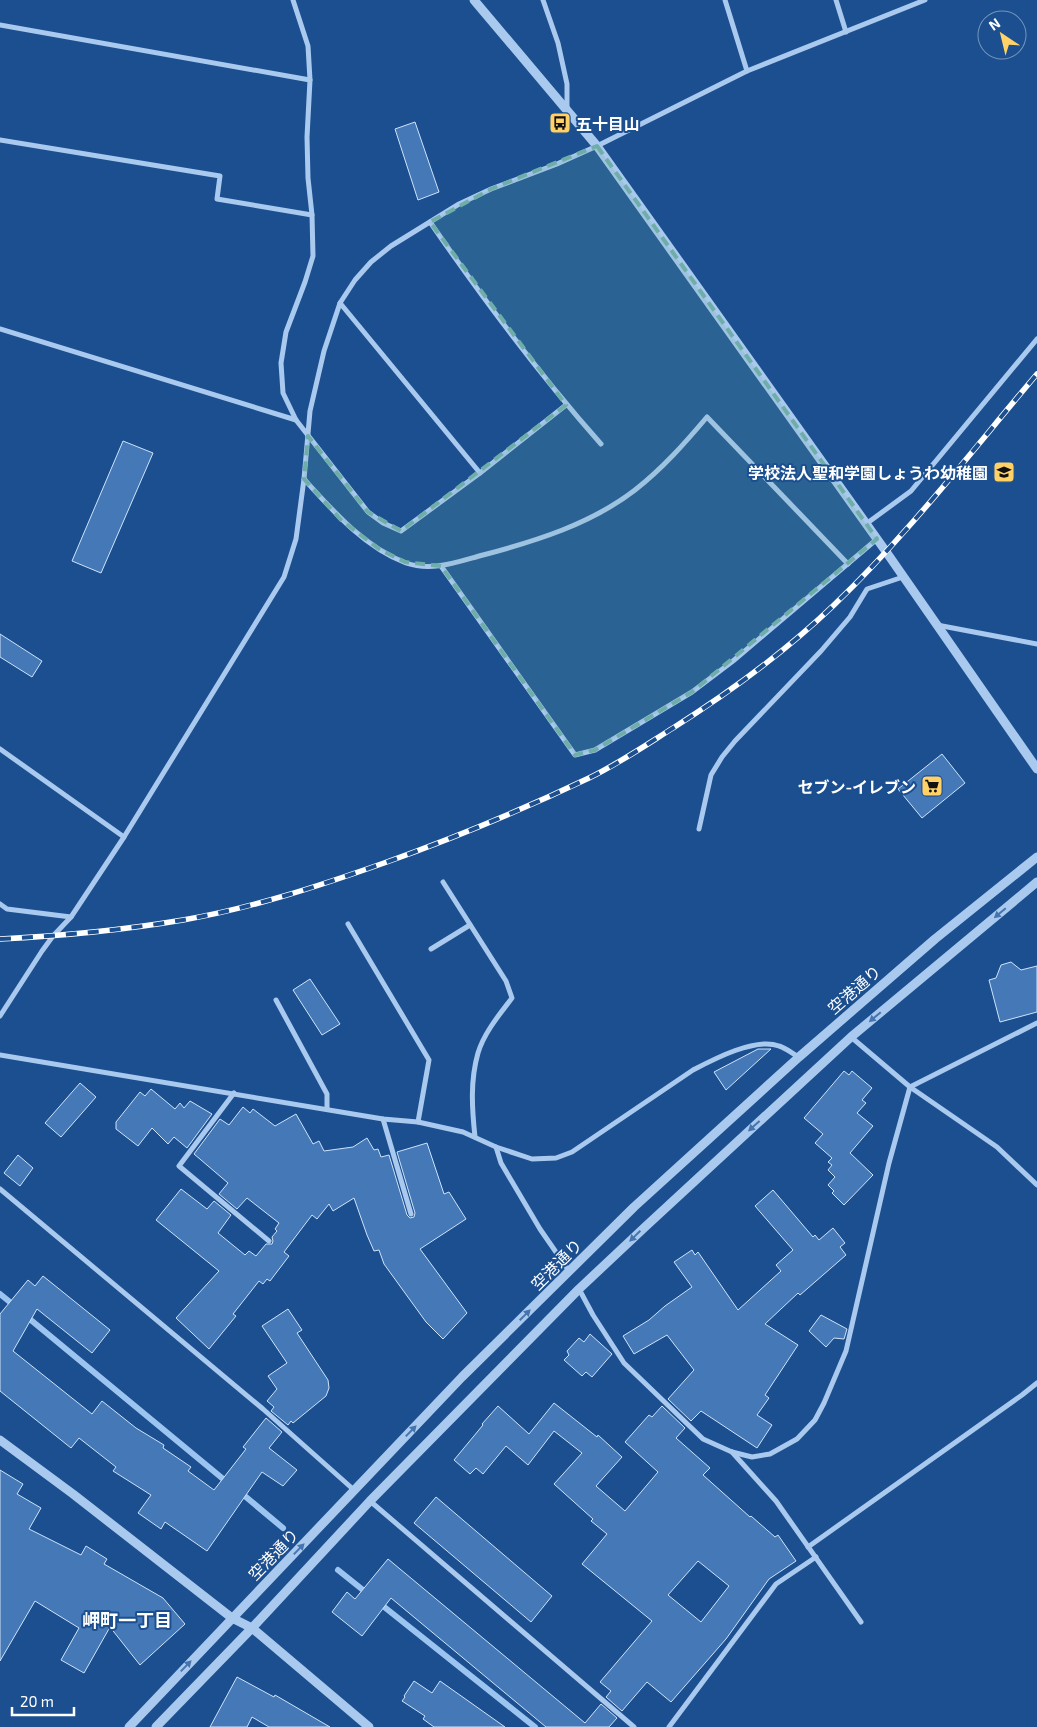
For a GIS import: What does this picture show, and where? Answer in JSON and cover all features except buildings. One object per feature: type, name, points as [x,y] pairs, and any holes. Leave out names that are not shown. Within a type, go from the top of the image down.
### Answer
[{"type":"street","points":[[293,0],[308,46],[310,80],[308,170],[313,256],[306,282],[286,332],[281,363],[283,393],[296,420],[368,512],[383,523],[401,531],[480,473],[566,405]]},
{"type":"street","points":[[474,0],[598,146],[877,539],[1037,769]]},
{"type":"street","points":[[543,0],[558,43],[567,84],[567,110]]},
{"type":"street","points":[[725,0],[747,72]]},
{"type":"street","points":[[836,0],[846,32]]},
{"type":"street","points":[[0,1016],[53,936],[71,916],[124,837],[284,577],[296,538],[310,411],[332,323],[340,303],[355,280],[371,262],[391,246],[458,204],[598,146],[747,72],[925,0]]},
{"type":"street","points":[[0,25],[310,80]]},
{"type":"street","points":[[0,140],[220,176],[217,199],[312,216]]},
{"type":"street","points":[[430,222],[472,282],[566,405],[601,444]]},
{"type":"street","points":[[340,303],[480,473]]},
{"type":"street","points":[[0,329],[296,420]]},
{"type":"street","points":[[866,524],[911,491],[1037,339]]},
{"type":"street","points":[[304,479],[340,520],[379,549],[405,562],[423,567],[441,566],[529,542],[571,527],[604,510],[634,490],[668,462],[708,417],[848,564]]},
{"type":"street","points":[[441,566],[575,755],[595,750],[692,692],[733,661],[877,539]]},
{"type":"street","points":[[699,829],[711,775],[722,757],[821,651],[850,616],[867,589],[903,577]]},
{"type":"street","points":[[937,625],[1037,644]]},
{"type":"street","points":[[0,749],[124,837]]},
{"type":"street","name":"空港通り","points":[[129,1727],[462,1377],[634,1207],[799,1057],[935,939],[1037,857]]},
{"type":"street","points":[[443,882],[506,982],[512,998],[496,1018],[485,1036],[478,1053],[472,1088],[475,1138]]},
{"type":"street","points":[[156,1727],[252,1628],[370,1501],[579,1289],[644,1226],[851,1037],[1037,882]]},
{"type":"street","points":[[0,904],[7,910],[71,916]]},
{"type":"street","points":[[348,924],[430,1060],[418,1122]]},
{"type":"street","points":[[431,949],[470,925]]},
{"type":"street","points":[[276,1000],[327,1094],[327,1108]]},
{"type":"street","points":[[579,1289],[593,1315],[624,1363],[704,1439],[732,1452],[752,1456],[770,1454],[798,1439],[815,1420],[846,1351],[889,1163],[910,1087],[1037,1023]]},
{"type":"street","points":[[851,1037],[910,1087],[997,1147],[1037,1186]]},
{"type":"street","points":[[0,1055],[327,1108],[383,1119],[418,1122],[463,1132],[496,1147],[532,1158],[556,1158],[572,1152],[694,1070],[710,1061],[742,1048],[763,1044],[778,1046],[799,1057]]},
{"type":"street","points":[[234,1093],[179,1166],[269,1241]]},
{"type":"street","points":[[383,1119],[411,1214]]},
{"type":"street","points":[[496,1147],[502,1163],[535,1220],[569,1271]]},
{"type":"street","points":[[0,1189],[262,1409],[354,1490]]},
{"type":"street","points":[[808,1546],[1022,1396],[1037,1383]]},
{"type":"street","points":[[0,1440],[73,1494],[232,1618],[252,1628],[364,1725]]},
{"type":"street","points":[[732,1452],[776,1501],[861,1622]]},
{"type":"street","points":[[370,1501],[634,1727]]},
{"type":"street","points":[[669,1727],[776,1584],[816,1557]]},
{"type":"highlighted area","points":[[597,146],[877,539],[692,692],[595,750],[575,755],[441,566],[405,562],[379,549],[341,520],[304,479],[308,436],[368,512],[401,531],[566,405],[430,222],[491,189]]},
{"type":"waterway","points":[[0,1294],[16,1307]]},
{"type":"waterway","points":[[26,1316],[228,1483]]},
{"type":"waterway","points":[[240,1492],[283,1528]]},
{"type":"waterway","points":[[338,1570],[368,1594]]},
{"type":"waterway","points":[[378,1602],[535,1727]]},
{"type":"railway","points":[[0,939],[138,927],[209,915],[260,903],[335,880],[436,844],[600,773],[715,700],[777,655],[816,622],[888,550],[1037,374]]},
{"type":"place","name":"五十目山","points":[[560,123]]},
{"type":"place","name":"学校法人聖和学園しょうわ幼稚園","points":[[1004,472]]},
{"type":"place","name":"セブン-イレブン","points":[[932,786]]},
{"type":"district","name":"岬町一丁目","points":[[127,1620]]}]
